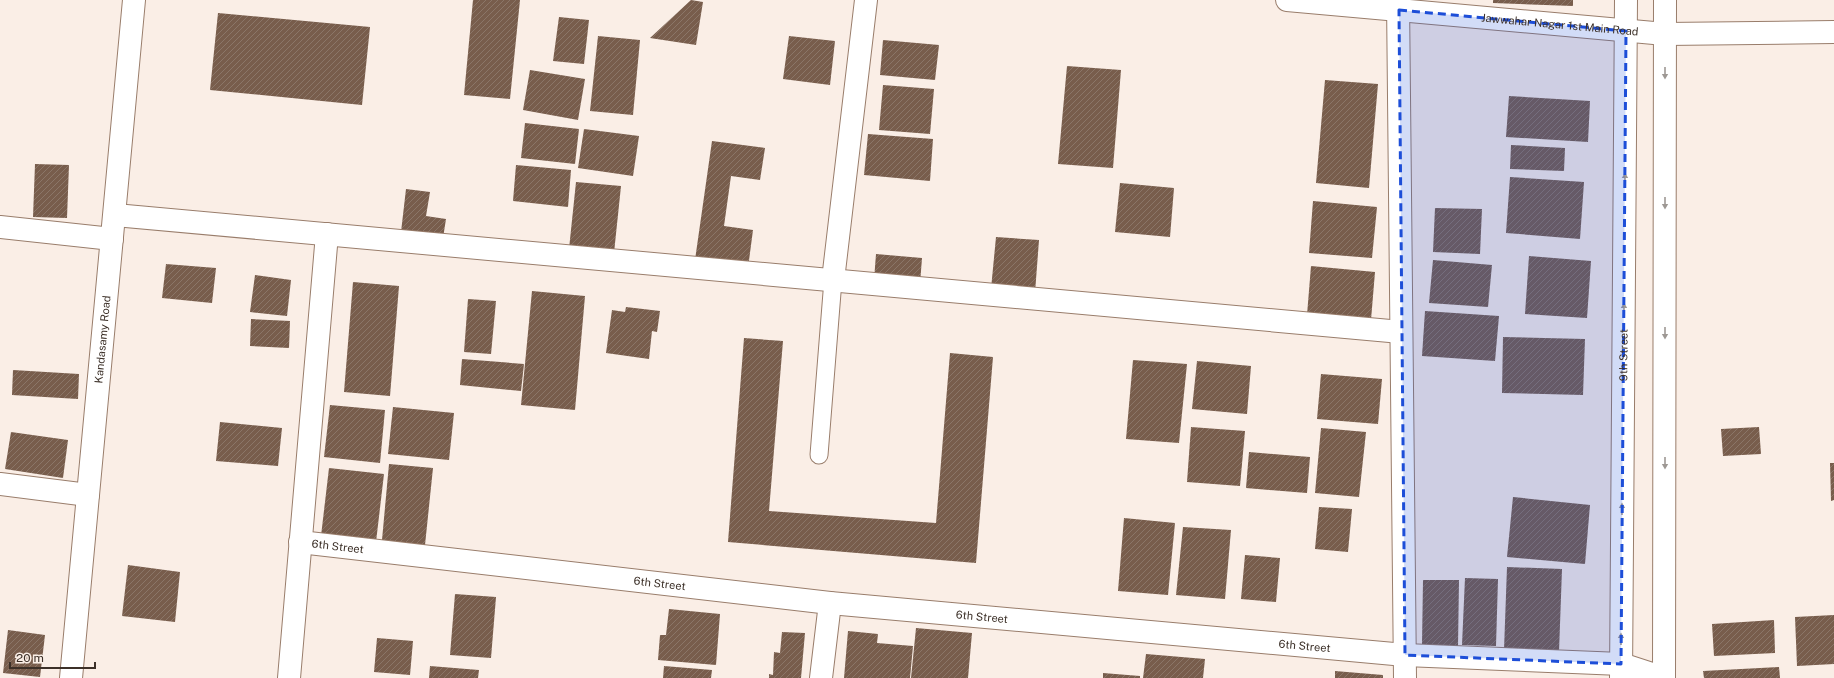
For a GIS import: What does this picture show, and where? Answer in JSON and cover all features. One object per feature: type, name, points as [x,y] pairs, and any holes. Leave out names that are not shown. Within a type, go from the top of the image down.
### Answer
[{"type":"street","name":"Kandasamy Road","points":[[71,678],[134,0]]},
{"type":"street","points":[[833,280],[866,0]]},
{"type":"street","name":"Jawwahar Nagar 1st Main Road","points":[[1287,0],[1398,5],[1626,31],[1666,34],[1834,32]]},
{"type":"street","name":"9th Street","points":[[1621,671],[1626,0]]},
{"type":"street","points":[[1664,678],[1665,0]]},
{"type":"street","points":[[1398,5],[1405,678]]},
{"type":"street","points":[[114,215],[1401,332]]},
{"type":"street","points":[[0,227],[112,239]]},
{"type":"street","name":"6th Street","points":[[289,678],[327,234]]},
{"type":"street","points":[[0,484],[88,495]]},
{"type":"street","name":"6th Street","points":[[300,542],[830,603],[1405,655],[1621,671],[1664,678]]},
{"type":"street","points":[[821,678],[830,603]]},
{"type":"lane","points":[[819,455],[833,280]]},
{"type":"highlighted area","points":[[1399,10],[1626,31],[1621,664],[1405,655]]},
{"type":"building","points":[[473,0],[520,0],[510,99],[464,95]]},
{"type":"building","points":[[691,0],[703,2],[696,45],[650,38]]},
{"type":"building","points":[[1493,0],[1573,0],[1573,6],[1493,3]]},
{"type":"building","points":[[218,13],[370,27],[362,105],[210,90]]},
{"type":"building","points":[[559,17],[589,20],[584,64],[553,61]]},
{"type":"building","points":[[598,36],[640,40],[633,115],[590,111]]},
{"type":"building","points":[[789,36],[835,41],[830,85],[783,79]]},
{"type":"building","points":[[883,40],[939,45],[935,80],[880,75]]},
{"type":"building","points":[[1067,66],[1121,70],[1113,168],[1058,164]]},
{"type":"building","points":[[530,70],[585,79],[578,120],[523,110]]},
{"type":"building","points":[[1325,80],[1378,84],[1369,188],[1316,183]]},
{"type":"building","points":[[883,85],[934,89],[930,134],[879,130]]},
{"type":"building","points":[[1509,96],[1590,101],[1588,142],[1506,137]]},
{"type":"building","points":[[525,123],[579,129],[575,164],[521,158]]},
{"type":"building","points":[[584,129],[639,136],[633,176],[578,168]]},
{"type":"building","points":[[868,134],[933,139],[930,181],[864,175]]},
{"type":"building","points":[[712,141],[765,148],[760,180],[731,176],[724,226],[753,230],[748,268],[695,260]]},
{"type":"building","points":[[1511,145],[1565,148],[1564,171],[1510,169]]},
{"type":"building","points":[[35,164],[69,165],[67,218],[33,217]]},
{"type":"building","points":[[516,165],[571,170],[568,207],[513,201]]},
{"type":"building","points":[[1510,177],[1584,182],[1580,239],[1506,233]]},
{"type":"building","points":[[576,182],[621,186],[614,253],[569,249]]},
{"type":"building","points":[[1120,183],[1174,188],[1170,237],[1115,232]]},
{"type":"building","points":[[406,189],[430,192],[426,216],[446,219],[443,238],[401,232]]},
{"type":"building","points":[[1313,201],[1377,207],[1372,258],[1309,253]]},
{"type":"building","points":[[1435,208],[1482,209],[1480,254],[1433,252]]},
{"type":"building","points":[[996,237],[1039,240],[1035,293],[991,289]]},
{"type":"building","points":[[876,254],[922,258],[920,284],[874,280]]},
{"type":"building","points":[[1529,256],[1591,261],[1587,318],[1525,314]]},
{"type":"building","points":[[1433,260],[1492,265],[1488,307],[1429,303]]},
{"type":"building","points":[[166,264],[216,268],[212,303],[162,298]]},
{"type":"building","points":[[1311,266],[1375,272],[1371,320],[1307,315]]},
{"type":"building","points":[[255,275],[291,280],[287,316],[250,312]]},
{"type":"building","points":[[353,282],[399,286],[390,396],[344,392]]},
{"type":"building","points":[[532,291],[585,296],[575,410],[521,405]]},
{"type":"building","points":[[468,299],[496,301],[491,354],[464,352]]},
{"type":"building","points":[[626,307],[660,311],[657,332],[652,331],[649,359],[606,353],[612,310],[625,312]]},
{"type":"building","points":[[1425,311],[1499,316],[1495,361],[1422,356]]},
{"type":"building","points":[[251,319],[290,321],[289,348],[250,346]]},
{"type":"building","points":[[1503,337],[1585,339],[1583,395],[1502,393]]},
{"type":"building","points":[[744,338],[783,341],[769,511],[936,523],[950,353],[993,357],[976,563],[728,542]]},
{"type":"building","points":[[462,359],[524,364],[521,391],[460,385]]},
{"type":"building","points":[[1133,360],[1187,364],[1179,443],[1126,439]]},
{"type":"building","points":[[1197,361],[1251,366],[1247,414],[1192,409]]},
{"type":"building","points":[[13,370],[79,374],[78,399],[12,395]]},
{"type":"building","points":[[1321,374],[1382,379],[1378,424],[1317,419]]},
{"type":"building","points":[[330,405],[385,410],[380,463],[324,457]]},
{"type":"building","points":[[393,407],[454,413],[449,460],[388,454]]},
{"type":"building","points":[[220,422],[282,428],[278,466],[216,461]]},
{"type":"building","points":[[1191,427],[1245,431],[1240,486],[1187,482]]},
{"type":"building","points":[[1759,427],[1761,454],[1723,456],[1721,429]]},
{"type":"building","points":[[1321,428],[1366,432],[1359,497],[1315,493]]},
{"type":"building","points":[[11,432],[68,440],[63,478],[5,469]]},
{"type":"building","points":[[1249,452],[1310,457],[1307,493],[1246,488]]},
{"type":"building","points":[[1830,463],[1834,463],[1834,500],[1831,501]]},
{"type":"building","points":[[389,464],[433,468],[425,545],[382,540]]},
{"type":"building","points":[[329,468],[384,474],[376,542],[321,536]]},
{"type":"building","points":[[1513,497],[1590,505],[1585,564],[1507,557]]},
{"type":"building","points":[[1319,507],[1352,509],[1348,552],[1315,549]]},
{"type":"building","points":[[1124,518],[1175,523],[1168,595],[1118,591]]},
{"type":"building","points":[[1183,527],[1231,530],[1225,599],[1176,595]]},
{"type":"building","points":[[1245,555],[1280,558],[1276,602],[1241,599]]},
{"type":"building","points":[[128,565],[180,572],[175,622],[122,616]]},
{"type":"building","points":[[1507,567],[1562,569],[1559,652],[1504,650]]},
{"type":"building","points":[[1465,578],[1498,579],[1496,646],[1462,645]]},
{"type":"building","points":[[1423,580],[1459,580],[1458,646],[1422,645]]},
{"type":"building","points":[[455,594],[496,597],[491,658],[450,655]]},
{"type":"building","points":[[669,609],[720,614],[716,665],[658,660],[660,635],[666,635]]},
{"type":"building","points":[[1834,615],[1834,664],[1797,666],[1795,617]]},
{"type":"building","points":[[1774,620],[1775,653],[1714,656],[1712,624]]},
{"type":"building","points":[[916,628],[972,633],[968,678],[911,678]]},
{"type":"building","points":[[8,630],[45,635],[40,677],[3,673]]},
{"type":"building","points":[[848,631],[878,634],[877,643],[913,646],[910,678],[844,678]]},
{"type":"building","points":[[782,632],[805,633],[801,678],[769,678],[769,674],[773,675],[774,652],[780,653]]},
{"type":"building","points":[[377,638],[413,641],[410,675],[374,672]]},
{"type":"building","points":[[1146,654],[1205,659],[1203,678],[1143,678]]},
{"type":"building","points":[[430,666],[479,670],[478,678],[429,678]]},
{"type":"building","points":[[664,666],[712,670],[711,678],[663,678]]},
{"type":"building","points":[[1779,667],[1780,678],[1704,678],[1703,671]]},
{"type":"building","points":[[1335,671],[1383,675],[1383,678],[1335,678]]},
{"type":"building","points":[[1103,673],[1140,676],[1140,678],[1103,678]]}]
